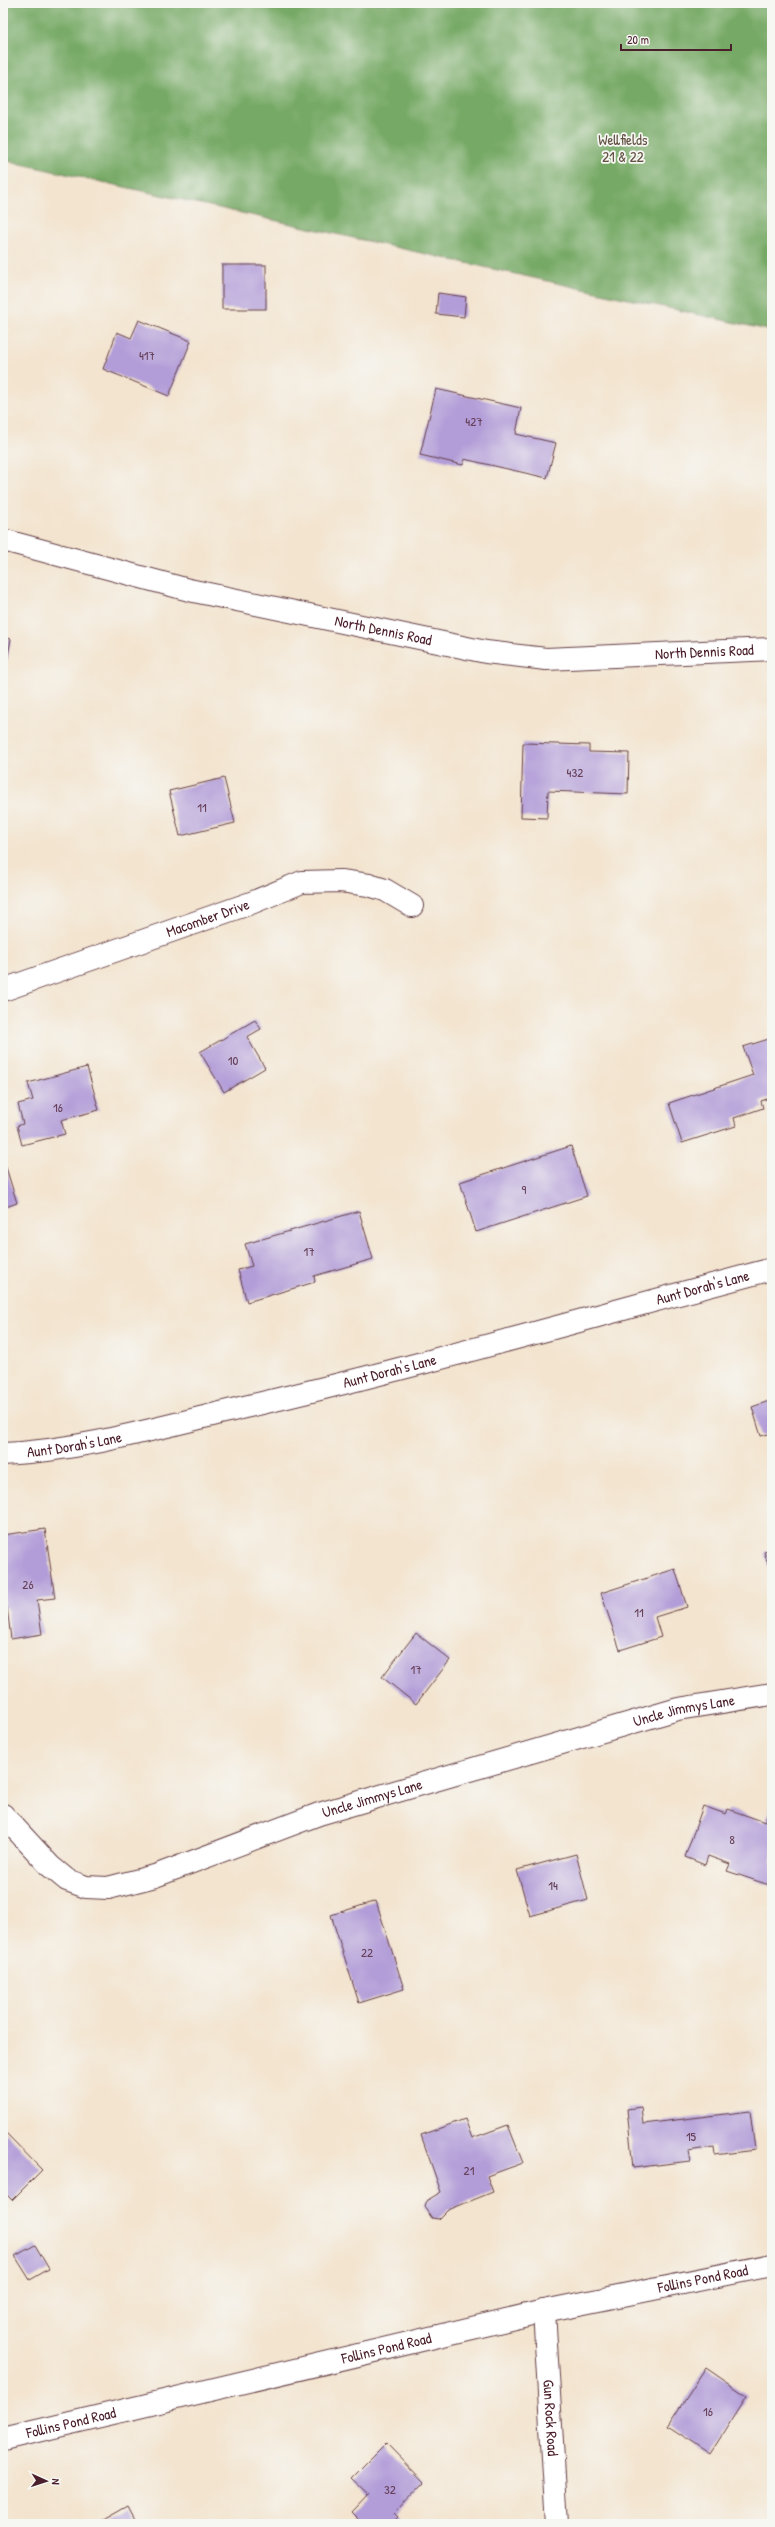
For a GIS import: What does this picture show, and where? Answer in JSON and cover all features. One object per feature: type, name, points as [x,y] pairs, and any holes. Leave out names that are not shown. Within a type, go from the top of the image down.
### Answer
[{"type":"street","name":"North Dennis Road","points":[[3,540],[227,599],[486,652],[546,659],[772,649]]},
{"type":"street","name":"Macomber Drive","points":[[3,990],[251,903],[302,882],[341,881],[369,885],[385,890],[412,906]]},
{"type":"street","name":"Aunt Dorah's Lane","points":[[3,1454],[40,1452],[121,1436],[310,1392],[772,1269]]},
{"type":"street","name":"Uncle Jimmys Lane","points":[[3,1816],[45,1861],[67,1880],[86,1887],[108,1888],[130,1884],[155,1876],[319,1814],[434,1780],[678,1709],[772,1694]]},
{"type":"street","name":"Follins Pond Road","points":[[3,2439],[544,2311],[772,2265]]},
{"type":"street","name":"Gun Rock Road","points":[[544,2311],[557,2524]]},
{"type":"green space","name":"Wellfields 21 & 22","points":[[3,3],[772,3],[772,331],[3,160]]},
{"type":"building","points":[[222,265],[266,265],[266,309],[222,309]]},
{"type":"building","points":[[438,293],[466,297],[464,317],[436,314]]},
{"type":"building","points":[[139,320],[191,341],[169,396],[103,369],[117,332],[131,338]]},
{"type":"building","points":[[436,389],[521,408],[516,434],[556,443],[547,478],[464,459],[463,465],[420,455]]},
{"type":"building","points":[[3,637],[11,639],[4,677],[3,677]]},
{"type":"building","points":[[523,743],[589,745],[589,752],[629,753],[628,794],[548,791],[547,818],[521,817]]},
{"type":"building","points":[[224,778],[235,823],[180,836],[169,791]]},
{"type":"building","points":[[255,1020],[261,1029],[247,1037],[265,1068],[224,1092],[200,1052]]},
{"type":"building","points":[[772,1038],[772,1097],[761,1101],[763,1108],[734,1118],[736,1126],[682,1143],[669,1103],[753,1075],[743,1047]]},
{"type":"building","points":[[87,1067],[99,1110],[61,1120],[65,1134],[22,1145],[17,1126],[23,1124],[18,1104],[33,1100],[28,1083]]},
{"type":"building","points":[[571,1146],[587,1196],[476,1232],[460,1182]]},
{"type":"building","points":[[5,1164],[17,1203],[3,1208],[3,1165]]},
{"type":"building","points":[[359,1211],[373,1259],[314,1276],[315,1282],[247,1302],[238,1270],[252,1266],[245,1244]]},
{"type":"building","points":[[772,1400],[772,1433],[761,1436],[752,1407]]},
{"type":"building","points":[[45,1529],[55,1598],[37,1600],[42,1634],[11,1639],[7,1607],[3,1608],[3,1571],[5,1570],[3,1535]]},
{"type":"building","points":[[772,1549],[772,1576],[764,1552]]},
{"type":"building","points":[[675,1569],[687,1607],[655,1617],[661,1637],[620,1650],[601,1593]]},
{"type":"building","points":[[416,1633],[450,1660],[416,1704],[382,1677]]},
{"type":"building","points":[[772,1803],[772,1886],[727,1871],[730,1864],[708,1856],[705,1865],[685,1857],[703,1806],[726,1814],[728,1809],[765,1822]]},
{"type":"building","points":[[576,1854],[588,1900],[530,1916],[517,1870]]},
{"type":"building","points":[[376,1901],[404,1989],[359,2003],[331,1915]]},
{"type":"building","points":[[641,2107],[643,2124],[750,2111],[755,2150],[715,2155],[714,2147],[688,2151],[690,2161],[633,2168],[627,2109]]},
{"type":"building","points":[[465,2119],[472,2138],[508,2125],[523,2163],[487,2176],[493,2192],[448,2210],[439,2219],[432,2218],[424,2207],[426,2201],[441,2192],[421,2135]]},
{"type":"building","points":[[5,2132],[42,2170],[12,2200],[3,2191]]},
{"type":"building","points":[[35,2245],[49,2269],[30,2280],[15,2256]]},
{"type":"building","points":[[706,2368],[747,2396],[710,2454],[668,2426]]},
{"type":"building","points":[[386,2443],[424,2482],[394,2513],[398,2517],[391,2524],[363,2524],[352,2513],[369,2495],[351,2478]]},
{"type":"building","points":[[128,2507],[137,2524],[98,2524]]}]
